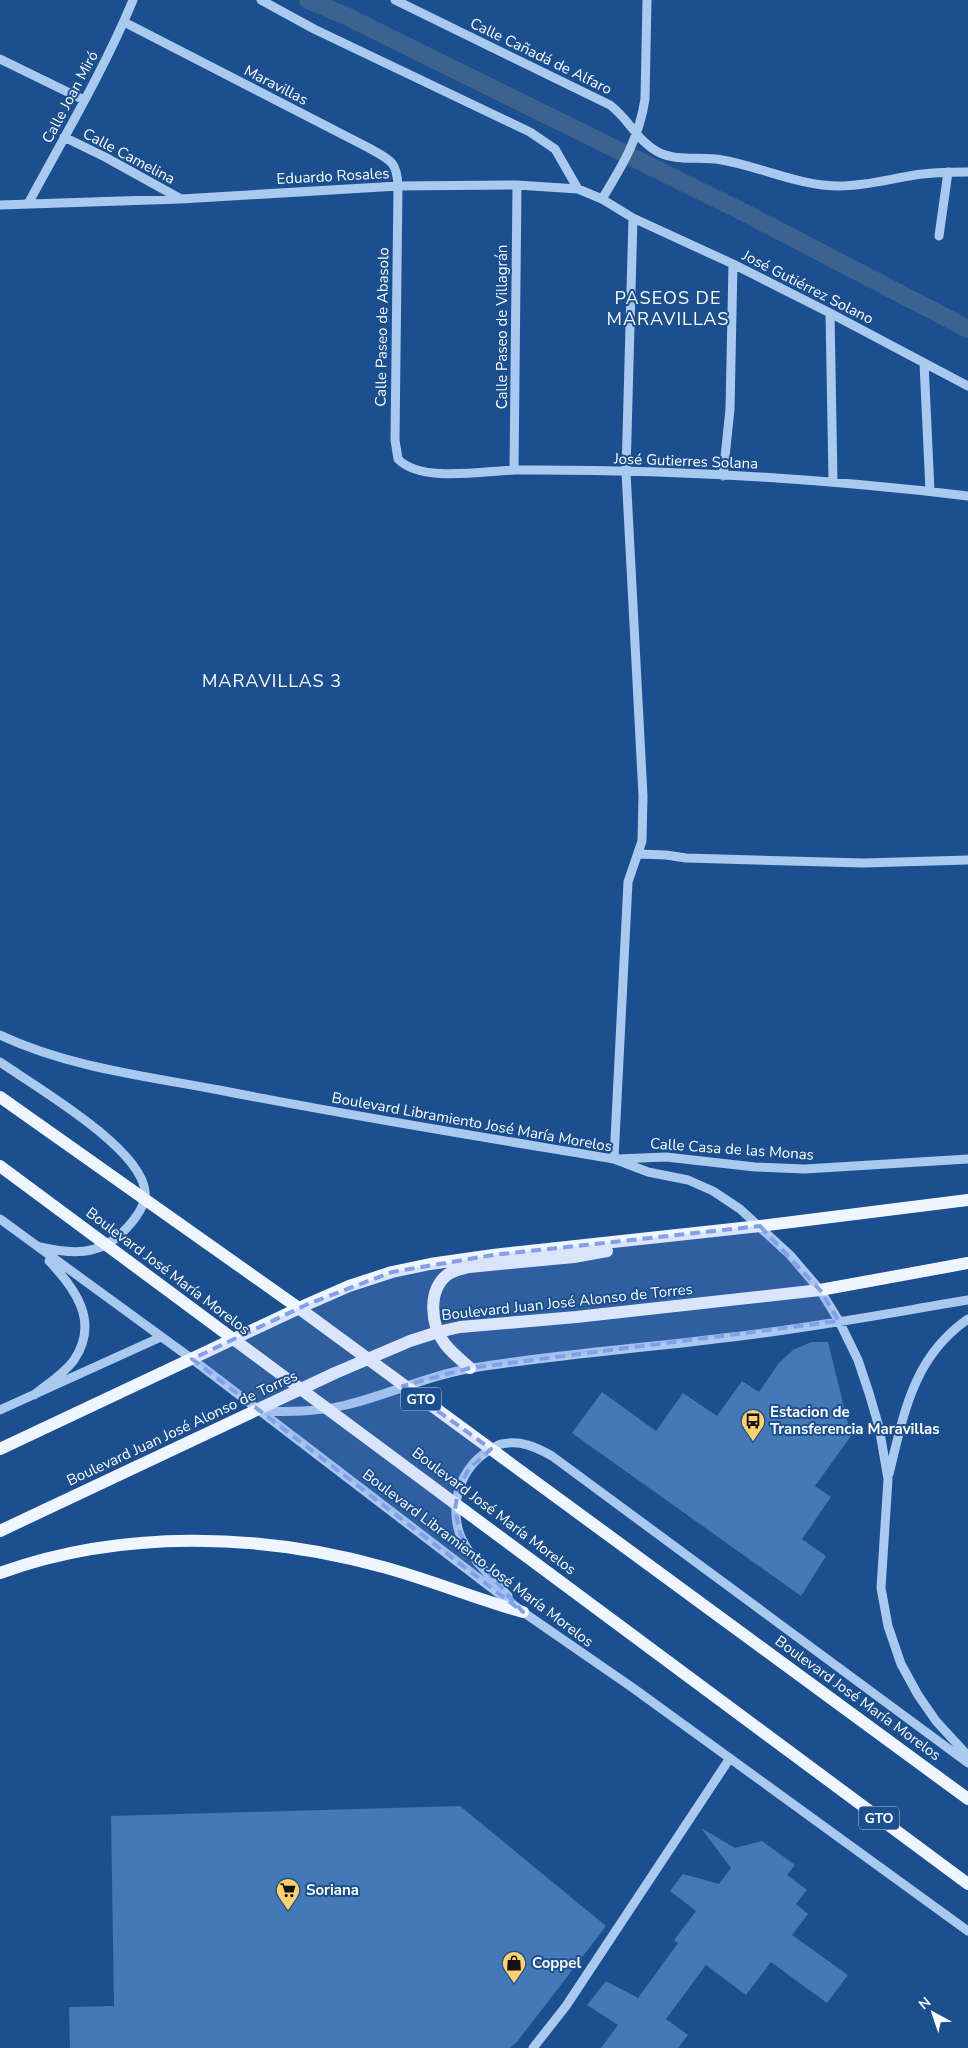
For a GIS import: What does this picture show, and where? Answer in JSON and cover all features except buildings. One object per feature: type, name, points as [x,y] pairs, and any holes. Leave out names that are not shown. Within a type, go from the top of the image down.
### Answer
[{"type":"main road","name":"Boulevard José María Morelos","points":[[0,1096],[300,1309],[968,1799]]},
{"type":"main road","name":"Boulevard José María Morelos","points":[[0,1166],[422,1477],[968,1884]]},
{"type":"main road","points":[[0,1449],[308,1304],[349,1286],[392,1272],[492,1255],[638,1241],[968,1200]]},
{"type":"main road","points":[[470,1368],[444,1343],[434,1320],[434,1295],[438,1284],[447,1275],[456,1270],[486,1265],[595,1253],[638,1241]]},
{"type":"main road","name":"Boulevard Juan José Alonso de Torres","points":[[0,1531],[377,1355],[438,1332],[460,1327],[576,1317],[820,1290],[968,1263]]},
{"type":"main road","points":[[0,1573],[54,1556],[96,1548],[156,1543],[224,1541],[329,1554],[366,1562],[523,1612]]},
{"type":"street","name":"Calle Joan Miró","points":[[28,204],[84,100],[124,22],[133,0]]},
{"type":"street","points":[[261,0],[314,29],[486,110],[538,137],[555,149],[578,189]]},
{"type":"street","name":"Calle Cañadá de Alfaro","points":[[395,0],[610,105],[624,117],[637,136],[660,153],[671,157],[720,159],[818,185],[842,186],[876,183],[918,175],[968,172]]},
{"type":"street","points":[[602,199],[637,136],[645,100],[647,0]]},
{"type":"street","name":"Maravillas","points":[[124,22],[388,158],[397,168],[398,186]]},
{"type":"street","points":[[0,59],[84,100]]},
{"type":"street","name":"Calle Camelina","points":[[64,137],[105,156],[181,199]]},
{"type":"street","points":[[938,236],[948,172]]},
{"type":"street","name":"Eduardo Rosales","points":[[2,204],[181,199],[398,186],[517,185],[578,189],[602,199],[633,218]]},
{"type":"street","name":"Calle Paseo de Villagrán","points":[[514,470],[517,185]]},
{"type":"street","name":"Calle Paseo de Abasolo","points":[[398,186],[395,440],[398,459],[404,465]]},
{"type":"street","points":[[614,1159],[628,882],[642,842],[643,796],[626,472],[633,218]]},
{"type":"street","name":"José Gutiérrez Solano","points":[[633,218],[733,264],[968,386]]},
{"type":"street","points":[[723,476],[730,409],[733,264]]},
{"type":"street","points":[[830,313],[833,481]]},
{"type":"street","points":[[924,363],[930,491]]},
{"type":"street","name":"José Gutierres Solana","points":[[404,465],[411,470],[430,474],[514,470],[626,472],[833,481],[968,496]]},
{"type":"street","points":[[638,854],[686,858],[864,863],[968,860]]},
{"type":"street","name":"Boulevard Libramiento José María Morelos","points":[[0,1035],[59,1059],[356,1117],[614,1159],[648,1172],[688,1180],[713,1191],[740,1208],[790,1255],[820,1290],[840,1321],[858,1360],[879,1427],[888,1479],[881,1588],[888,1626],[902,1664],[918,1694],[936,1721],[968,1756]]},
{"type":"street","points":[[0,1062],[86,1121],[115,1145],[141,1174],[146,1192],[141,1207],[130,1224],[115,1239],[98,1249],[63,1252],[35,1246]]},
{"type":"street","name":"Calle Casa de las Monas","points":[[614,1159],[666,1157],[755,1167],[805,1169],[968,1158]]},
{"type":"street","name":"Boulevard Libramiento José María Morelos","points":[[0,1219],[192,1360],[523,1612],[730,1758],[968,1932]]},
{"type":"street","points":[[34,1395],[63,1372],[74,1360],[81,1348],[85,1331],[83,1310],[72,1287],[35,1246]]},
{"type":"street","points":[[259,1411],[316,1411],[346,1405],[470,1368],[733,1337],[968,1300]]},
{"type":"street","points":[[888,1479],[910,1394],[922,1367],[941,1341],[968,1319]]},
{"type":"street","points":[[0,1410],[160,1337]]},
{"type":"street","points":[[523,1612],[471,1553],[460,1533],[455,1509],[459,1487],[469,1468],[482,1455],[500,1444],[518,1443],[535,1446],[552,1456],[968,1763]]},
{"type":"street","points":[[533,2048],[566,2006],[730,1758]]},
{"type":"highlighted area","points":[[760,1226],[820,1290],[839,1321],[470,1368],[403,1386],[491,1449],[469,1469],[459,1487],[455,1509],[460,1533],[471,1553],[523,1612],[192,1359],[308,1304],[392,1272],[493,1255]]},
{"type":"waterway","points":[[308,0],[346,16],[745,213],[968,329]]},
{"type":"place","name":"Estacion de Transferencia Maravillas","points":[[753,1442]]},
{"type":"place","name":"Soriana","points":[[288,1911]]},
{"type":"place","name":"Coppel","points":[[514,1984]]},
{"type":"district","name":"PASEOS DE MARAVILLAS","points":[[668,308]]},
{"type":"district","name":"MARAVILLAS 3","points":[[272,681]]}]
